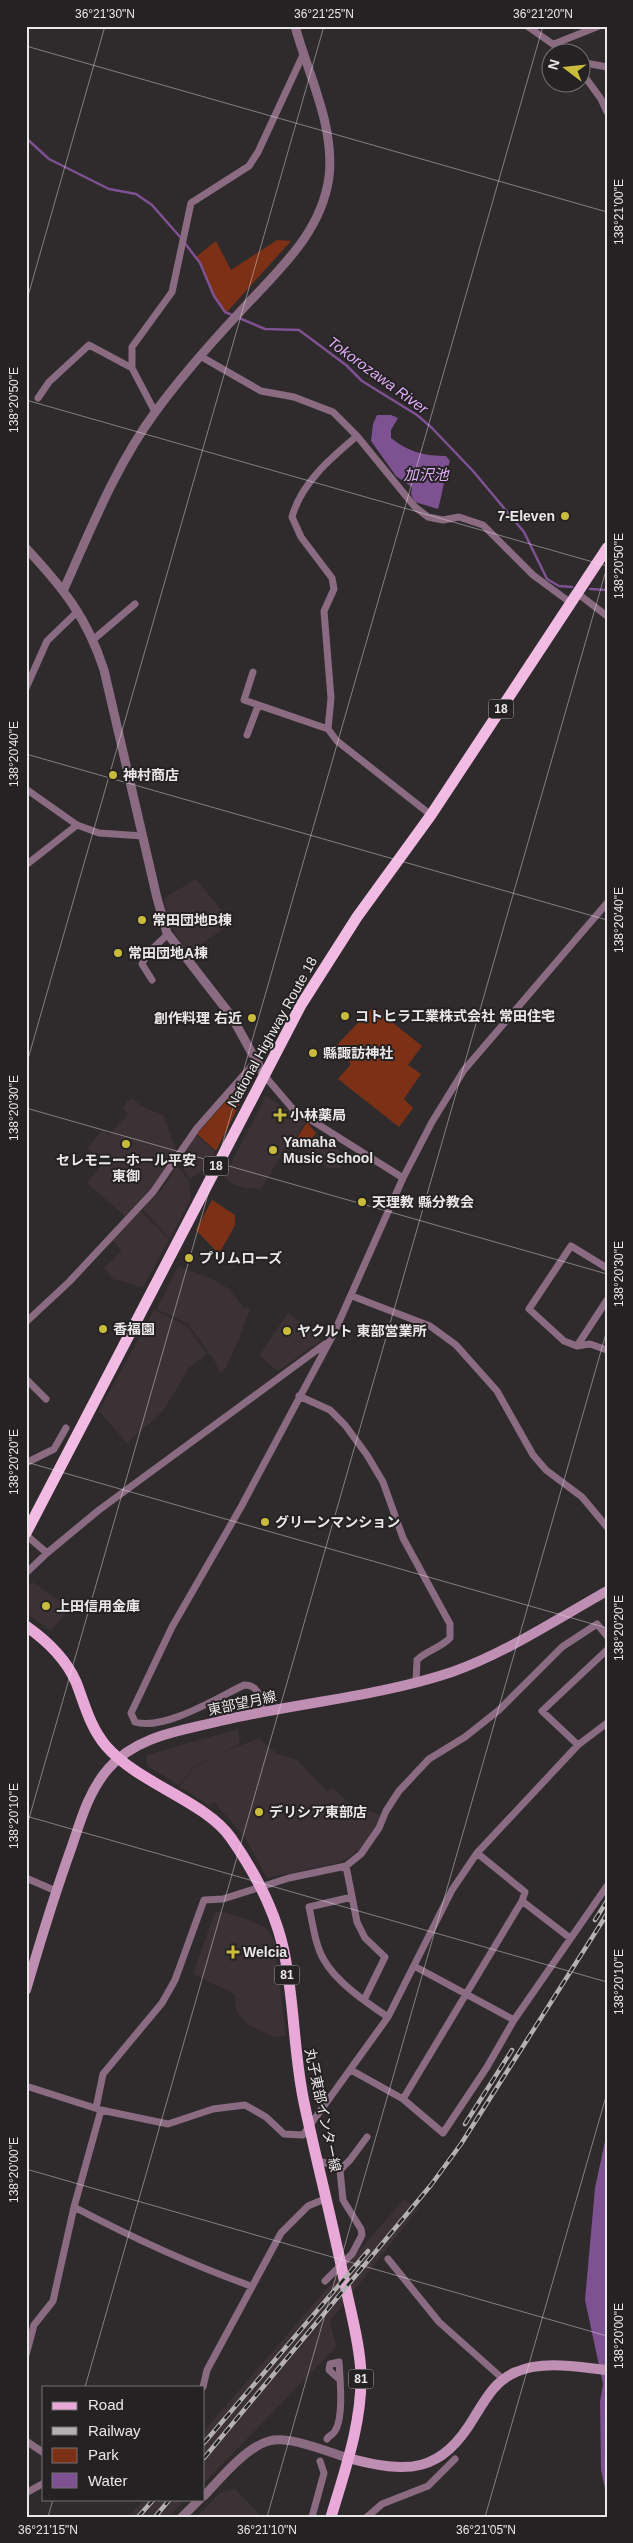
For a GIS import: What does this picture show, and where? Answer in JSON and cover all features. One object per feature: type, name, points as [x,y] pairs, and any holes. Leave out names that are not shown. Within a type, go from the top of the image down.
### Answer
[{"type":"highway","name":"National Highway Route 18","points":[[26,1534],[301,1005],[357,917],[431,815],[607,548]]},
{"type":"main road","name":"東部望月線","points":[[26,1990],[56,1891],[87,1802],[102,1776],[119,1758],[159,1736],[262,1712],[416,1682],[451,1672],[482,1660],[607,1591]]},
{"type":"main road","name":"丸子東部インター線","points":[[26,1626],[47,1643],[65,1664],[75,1681],[95,1730],[119,1758],[223,1828],[259,1886],[274,1918],[283,1949],[297,2069],[349,2300],[361,2374],[357,2423],[331,2517]]},
{"type":"main road","points":[[348,2458],[394,2468],[412,2467],[433,2461],[446,2452],[460,2438],[488,2395],[503,2379],[516,2372],[531,2367],[568,2366],[607,2370]]},
{"type":"street","points":[[64,589],[116,478],[155,412],[200,356],[298,249],[317,219],[326,190],[329,161],[327,138],[322,114],[295,26]]},
{"type":"street","points":[[528,26],[551,42]]},
{"type":"street","points":[[559,42],[599,26]]},
{"type":"street","points":[[155,412],[132,368],[132,347],[172,292],[191,203],[249,166],[258,152],[303,56]]},
{"type":"street","points":[[590,64],[607,67]]},
{"type":"street","points":[[590,84],[601,99],[607,112]]},
{"type":"street","points":[[38,398],[49,382],[89,345],[132,368]]},
{"type":"street","points":[[200,356],[261,391],[319,405],[332,412],[357,436],[415,507],[428,517],[443,520],[459,517],[483,525],[533,575],[607,616]]},
{"type":"street","points":[[328,729],[331,698],[324,611],[334,589],[332,578],[301,537],[292,517],[296,503],[307,486],[335,455],[357,436]]},
{"type":"street","points":[[26,548],[64,589],[94,639],[104,670],[168,934],[232,1017],[264,1074],[292,1108],[403,1178]]},
{"type":"street","points":[[94,639],[135,604]]},
{"type":"street","points":[[26,688],[48,641],[78,611]]},
{"type":"street","points":[[253,672],[244,700],[328,729],[337,741],[431,815]]},
{"type":"street","points":[[246,736],[258,706]]},
{"type":"street","points":[[26,790],[77,825],[99,833],[143,836]]},
{"type":"street","points":[[26,865],[77,825]]},
{"type":"street","points":[[262,1712],[257,1690],[252,1686],[244,1685],[183,1714],[149,1724],[135,1722],[131,1713],[172,1627],[241,1507],[352,1296],[403,1178],[432,1122],[464,1070],[607,903]]},
{"type":"street","points":[[152,980],[142,964],[147,954],[168,934]]},
{"type":"street","points":[[26,1322],[69,1282],[153,1192],[197,1128],[256,1061]]},
{"type":"street","points":[[607,1268],[571,1246],[529,1309],[564,1341],[577,1346],[590,1344],[607,1350]]},
{"type":"street","points":[[352,1296],[430,1326],[456,1345],[497,1391],[533,1455],[546,1470],[582,1497],[607,1527]]},
{"type":"street","points":[[577,1346],[607,1300]]},
{"type":"street","points":[[26,1573],[47,1553],[174,1453],[328,1343]]},
{"type":"street","points":[[26,1379],[46,1399]]},
{"type":"street","points":[[299,1396],[330,1410],[345,1425],[367,1455],[383,1482],[404,1538],[450,1624],[450,1638],[440,1648],[426,1651],[417,1660],[416,1682]]},
{"type":"street","points":[[26,1463],[54,1449],[66,1428]]},
{"type":"street","points":[[26,1534],[47,1553]]},
{"type":"street","points":[[26,2355],[34,2325],[53,2301],[98,2109],[103,2074],[157,2010],[175,1980],[204,1900],[223,1899],[259,1886],[346,1866],[361,1854],[380,1828],[386,1811],[399,1792],[429,1759],[465,1737],[499,1710],[562,1647],[597,1624],[607,1636]]},
{"type":"street","points":[[578,1745],[542,1710],[607,1650]]},
{"type":"street","points":[[26,2086],[98,2109],[168,2124],[213,2109],[245,2105],[266,2117],[284,2134],[299,2136],[310,2129],[388,2018],[452,1890],[477,1853],[578,1745],[607,1723]]},
{"type":"street","points":[[404,2099],[522,1902],[525,1892],[477,1853]]},
{"type":"street","points":[[346,1866],[357,1922],[365,1938],[386,1957],[364,2000]]},
{"type":"street","points":[[26,1878],[56,1891]]},
{"type":"street","points":[[351,2070],[404,2099],[444,2134],[514,2020],[607,1886]]},
{"type":"street","points":[[352,1898],[309,1907],[323,1959],[364,2000],[388,2018]]},
{"type":"street","points":[[522,1902],[570,1938]]},
{"type":"street","points":[[414,1966],[514,2020]]},
{"type":"street","points":[[340,2170],[367,2137]]},
{"type":"street","points":[[318,2161],[334,2165],[340,2170],[344,2200],[361,2229],[362,2235],[352,2254],[325,2281]]},
{"type":"street","points":[[203,2386],[207,2370],[281,2233],[308,2206],[327,2198]]},
{"type":"street","points":[[74,2207],[146,2245],[196,2267],[252,2286]]},
{"type":"street","points":[[388,2259],[439,2322],[503,2379]]},
{"type":"street","points":[[327,2439],[335,2432],[338,2420],[340,2380]]},
{"type":"street","points":[[26,2441],[42,2452]]},
{"type":"street","points":[[205,2495],[253,2449],[269,2441],[286,2441],[348,2458]]},
{"type":"street","points":[[367,2517],[382,2504],[428,2486],[455,2459]]},
{"type":"street","points":[[312,2517],[324,2473],[320,2460]]},
{"type":"street","points":[[26,2493],[42,2484]]},
{"type":"street","points":[[182,2517],[199,2500]]},
{"type":"shaded area","points":[[196,879],[232,923],[188,953],[168,922],[164,898]]},
{"type":"shaded area","points":[[266,1096],[306,1121],[295,1139],[291,1138],[261,1189],[246,1188],[232,1184],[224,1177]]},
{"type":"shaded area","points":[[133,1099],[141,1106],[163,1115],[177,1152],[150,1189],[125,1216],[87,1183],[103,1163],[87,1148],[103,1130],[109,1135],[128,1114],[123,1108],[128,1100]]},
{"type":"shaded area","points":[[317,1134],[348,1157],[340,1168],[327,1168],[304,1149]]},
{"type":"shaded area","points":[[196,1135],[215,1152],[207,1168],[190,1179],[178,1162]]},
{"type":"shaded area","points":[[177,1165],[189,1181],[191,1199],[170,1239],[143,1209],[162,1189]]},
{"type":"shaded area","points":[[141,1211],[169,1240],[143,1287],[113,1279],[104,1268],[122,1251],[112,1240]]},
{"type":"shaded area","points":[[178,1266],[218,1282],[230,1290],[243,1307],[250,1309],[225,1369],[219,1373],[216,1363],[188,1324],[157,1309]]},
{"type":"shaded area","points":[[154,1310],[187,1326],[207,1354],[189,1368],[163,1411],[127,1443],[99,1411]]},
{"type":"shaded area","points":[[288,1313],[314,1332],[320,1341],[278,1371],[259,1356]]},
{"type":"shaded area","points":[[32,1582],[70,1608],[51,1631],[26,1613],[26,1587]]},
{"type":"shaded area","points":[[238,1729],[240,1744],[195,1766],[179,1785],[147,1766],[147,1755]]},
{"type":"shaded area","points":[[259,1738],[277,1754],[297,1760],[327,1791],[333,1788],[350,1805],[381,1815],[378,1826],[359,1850],[341,1862],[267,1878],[245,1837],[214,1802],[208,1805],[180,1786],[194,1768],[219,1754]]},
{"type":"shaded area","points":[[218,1911],[247,1919],[266,1928],[274,1940],[286,2036],[274,2037],[249,2025],[236,2012],[235,1994],[193,1974],[214,1915]]},
{"type":"shaded area","points":[[404,2199],[418,2209],[330,2321],[336,2347],[205,2482],[205,2430]]},
{"type":"shaded area","points":[[235,2489],[262,2517],[196,2517],[220,2493]]},
{"type":"shaded area","points":[[144,2500],[186,2500],[168,2517],[128,2517]]},
{"type":"green space","points":[[277,240],[291,241],[226,313],[214,296],[196,257],[216,241],[231,270]]},
{"type":"green space","points":[[373,1007],[422,1046],[408,1065],[421,1074],[404,1099],[413,1108],[399,1127],[338,1079],[351,1064],[335,1047]]},
{"type":"green space","points":[[253,1070],[254,1076],[216,1151],[197,1134]]},
{"type":"green space","points":[[307,1122],[316,1133],[304,1149],[295,1141]]},
{"type":"green space","points":[[212,1200],[235,1215],[235,1225],[219,1254],[196,1230]]},
{"type":"water","name":"加沢池","points":[[377,415],[391,415],[398,418],[391,430],[391,438],[397,443],[417,452],[446,456],[450,461],[438,509],[415,502],[411,494],[412,487],[396,476],[371,441],[373,424]]},
{"type":"water","points":[[607,2132],[607,2230],[605,2235],[607,2244],[607,2498],[601,2470],[600,2401],[603,2384],[585,2300],[595,2188]]},
{"type":"waterway","name":"Tokorozawa River","points":[[26,138],[49,159],[109,189],[136,194],[152,205],[181,238]]},
{"type":"waterway","name":"Tokorozawa River","points":[[184,242],[200,263],[214,296],[225,312],[265,329],[299,330],[346,365],[362,381],[417,415],[432,428],[473,471],[524,532],[547,579],[559,586],[572,587]]},
{"type":"waterway","name":"Tokorozawa River","points":[[590,589],[607,590]]},
{"type":"railway","points":[[595,1920],[607,1901]]},
{"type":"railway","points":[[205,2457],[431,2185],[461,2144],[607,1914]]},
{"type":"railway","points":[[465,2124],[512,2050]]},
{"type":"railway","points":[[205,2442],[368,2251]]},
{"type":"railway","points":[[138,2517],[153,2500]]},
{"type":"railway","points":[[155,2517],[169,2500]]},
{"type":"place","name":"7-Eleven","points":[[565,516]]},
{"type":"place","name":"神村商店","points":[[113,775]]},
{"type":"place","name":"常田団地B棟","points":[[142,920]]},
{"type":"place","name":"常田団地A棟","points":[[118,953]]},
{"type":"place","name":"コトヒラ工業株式会社 常田住宅","points":[[345,1016]]},
{"type":"place","name":"創作料理 右近","points":[[252,1018]]},
{"type":"place","name":"縣諏訪神社","points":[[313,1053]]},
{"type":"place","name":"小林薬局","points":[[280,1115]]},
{"type":"place","name":"セレモニーホール平安 東御","points":[[126,1144]]},
{"type":"place","name":"Yamaha Music School","points":[[273,1150]]},
{"type":"place","name":"天理教 縣分教会","points":[[362,1202]]},
{"type":"place","name":"プリムローズ","points":[[189,1258]]},
{"type":"place","name":"香福園","points":[[103,1329]]},
{"type":"place","name":"ヤクルト 東部営業所","points":[[287,1331]]},
{"type":"place","name":"グリーンマンション","points":[[265,1522]]},
{"type":"place","name":"上田信用金庫","points":[[46,1606]]},
{"type":"place","name":"デリシア東部店","points":[[259,1812]]},
{"type":"place","name":"Welcia","points":[[233,1952]]}]
